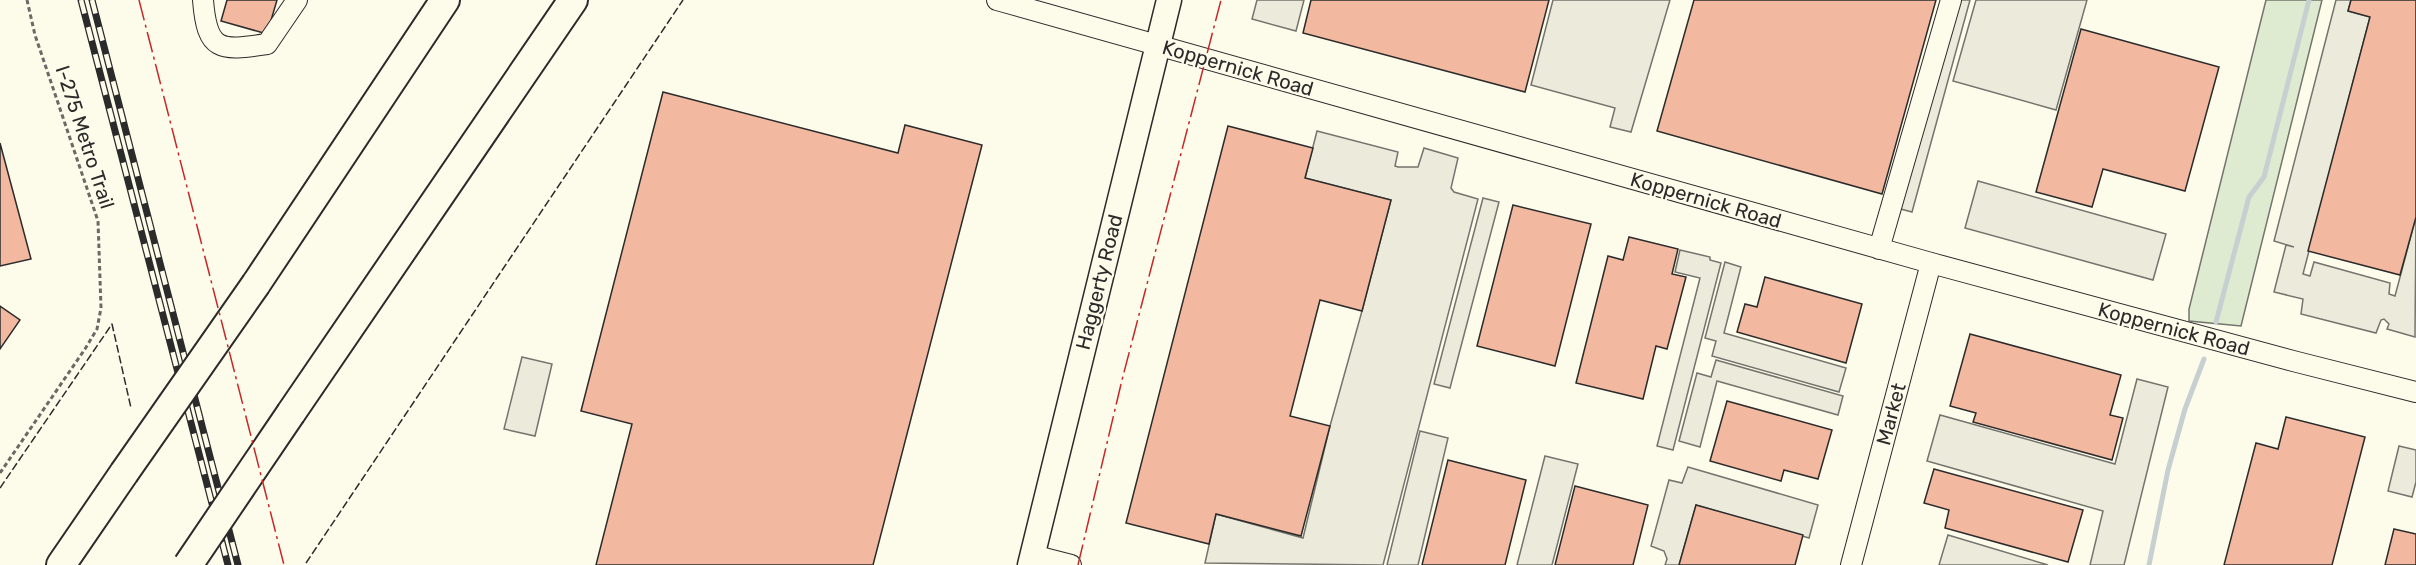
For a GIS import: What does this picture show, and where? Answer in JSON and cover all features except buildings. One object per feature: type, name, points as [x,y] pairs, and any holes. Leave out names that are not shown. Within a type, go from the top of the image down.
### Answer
[{"type":"highway","points":[[61,565],[256,284],[445,0]]},
{"type":"highway","points":[[188,565],[573,0]]},
{"type":"main road","name":"Haggerty Road","points":[[1031,560],[1169,0]]},
{"type":"street","points":[[203,0],[206,29],[215,41],[232,49],[267,44],[297,0]]},
{"type":"street","name":"Koppernick Road","points":[[997,0],[1879,249],[2416,392]]},
{"type":"street","points":[[1879,249],[1950,0]]},
{"type":"street","name":"Market","points":[[1851,565],[1931,263]]},
{"type":"street","points":[[1031,560],[1071,565]]},
{"type":"path","name":"I-275 Metro Trail","points":[[0,473],[85,349],[97,329],[101,308],[98,221],[35,35],[27,0]]},
{"type":"green space","points":[[2266,0],[2322,0],[2241,326],[2189,321],[2189,309]]},
{"type":"shaded area","points":[[1257,0],[1304,0],[1296,31],[1252,19]]},
{"type":"shaded area","points":[[1553,0],[1670,0],[1631,132],[1610,127],[1615,108],[1531,85]]},
{"type":"shaded area","points":[[1943,0],[1970,0],[1912,212],[1886,205]]},
{"type":"shaded area","points":[[1976,0],[2087,0],[2056,110],[1953,81]]},
{"type":"shaded area","points":[[2336,0],[2351,0],[2348,11],[2370,17],[2303,274],[2310,276],[2314,262],[2390,283],[2389,294],[2395,296],[2416,217],[2415,337],[2387,329],[2389,324],[2384,319],[2381,320],[2376,333],[2301,314],[2303,299],[2274,292],[2286,245],[2294,247],[2274,241]]},
{"type":"shaded area","points":[[1317,131],[1398,152],[1395,166],[1398,167],[1418,167],[1424,148],[1458,158],[1451,188],[1454,192],[1478,199],[1383,565],[1205,563],[1216,514],[1303,538],[1330,426],[1391,200],[1305,178]]},
{"type":"shaded area","points":[[1978,181],[2166,234],[2153,280],[1965,228]]},
{"type":"shaded area","points":[[1483,198],[1499,202],[1450,388],[1434,384]]},
{"type":"shaded area","points":[[1680,250],[1710,257],[1710,260],[1721,263],[1673,450],[1657,446],[1700,278],[1675,272]]},
{"type":"shaded area","points":[[1725,262],[1741,267],[1724,333],[1846,368],[1839,392],[1712,356],[1716,341],[1705,338]]},
{"type":"shaded area","points":[[522,357],[552,364],[535,436],[504,429]]},
{"type":"shaded area","points":[[1716,360],[1843,396],[1838,415],[1717,381],[1700,447],[1679,441],[1697,373],[1711,377]]},
{"type":"shaded area","points":[[2137,379],[2168,387],[2124,565],[2090,565],[2103,511],[1927,461],[1940,415],[2115,464]]},
{"type":"shaded area","points":[[1420,431],[1448,438],[1418,565],[1387,565]]},
{"type":"shaded area","points":[[2399,446],[2416,450],[2416,482],[2412,497],[2388,491]]},
{"type":"shaded area","points":[[1545,456],[1578,464],[1552,565],[1517,565]]},
{"type":"shaded area","points":[[1688,467],[1818,505],[1809,538],[1696,505],[1679,565],[1665,565],[1667,559],[1664,551],[1651,546],[1669,480],[1682,483]]},
{"type":"shaded area","points":[[1948,535],[2048,565],[1939,565]]},
{"type":"waterway","points":[[2216,322],[2249,197],[2264,177],[2309,0]]},
{"type":"waterway","points":[[2149,565],[2168,470],[2185,409],[2204,359]]},
{"type":"railway","points":[[81,0],[228,565]]},
{"type":"railway","points":[[92,0],[238,565]]},
{"type":"fence","points":[[306,563],[683,0]]},
{"type":"fence","points":[[0,488],[112,324],[131,408]]},
{"type":"power","points":[[139,0],[284,565]]},
{"type":"power","points":[[1078,565],[1122,380],[1221,0]]}]
